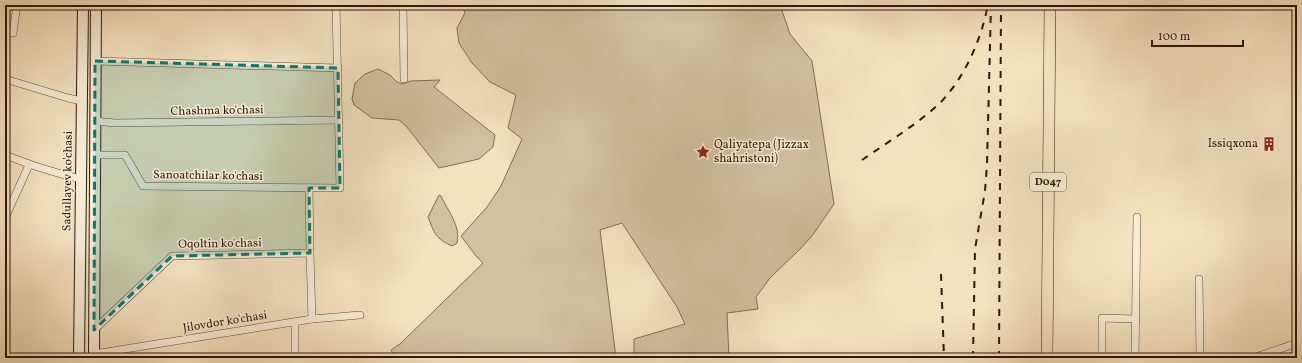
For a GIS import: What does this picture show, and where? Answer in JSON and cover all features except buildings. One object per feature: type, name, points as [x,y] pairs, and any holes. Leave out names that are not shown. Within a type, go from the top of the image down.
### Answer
[{"type":"main road","name":"Sadullayev ko'chasi","points":[[79,358],[83,5]]},
{"type":"main road","points":[[94,356],[96,5]]},
{"type":"main road","name":"D047","points":[[1047,358],[1050,5]]},
{"type":"street","points":[[13,34],[17,5]]},
{"type":"street","points":[[336,5],[339,120]]},
{"type":"street","points":[[403,5],[404,79]]},
{"type":"street","points":[[95,61],[338,68]]},
{"type":"street","points":[[5,79],[82,101]]},
{"type":"street","name":"Chashma ko'chasi","points":[[95,121],[115,123],[339,120]]},
{"type":"street","name":"Sanoatchilar ko'chasi","points":[[95,155],[125,155],[143,186],[340,188],[339,120]]},
{"type":"street","points":[[5,155],[29,165],[81,179]]},
{"type":"street","points":[[5,218],[29,165]]},
{"type":"street","points":[[309,188],[312,319]]},
{"type":"street","points":[[1135,358],[1137,217]]},
{"type":"street","name":"Oqoltin ko'chasi","points":[[94,330],[172,256],[310,253]]},
{"type":"street","points":[[1199,279],[1200,358]]},
{"type":"street","name":"Jilovdor ko'chasi","points":[[94,356],[312,319],[360,315]]},
{"type":"street","points":[[1102,358],[1102,318],[1136,319]]},
{"type":"street","points":[[295,322],[296,358]]},
{"type":"street","points":[[1254,358],[1297,343]]},
{"type":"highlighted area","points":[[95,61],[338,68],[340,188],[309,188],[310,253],[172,256],[94,330]]},
{"type":"shaded area","name":"Qaliyatepa (Jizzax shahristoni)","points":[[462,5],[780,5],[790,34],[812,61],[834,204],[812,236],[770,278],[756,297],[758,309],[727,313],[729,358],[634,358],[634,339],[685,324],[677,307],[622,223],[600,230],[616,358],[395,358],[391,350],[400,344],[483,263],[461,236],[487,207],[501,186],[522,139],[508,128],[516,95],[490,82],[472,63],[459,43],[457,28],[465,13]]},
{"type":"shaded area","points":[[378,69],[390,75],[397,82],[403,84],[410,81],[440,80],[434,87],[495,135],[493,147],[479,159],[439,168],[406,126],[399,120],[372,118],[354,105],[352,99],[355,83],[365,74]]},
{"type":"shaded area","points":[[439,195],[441,196],[456,225],[458,237],[457,243],[452,246],[442,241],[436,235],[428,217]]},
{"type":"railway","points":[[973,358],[975,249],[985,191],[987,165],[991,5]]},
{"type":"railway","points":[[999,358],[1001,5]]},
{"type":"railway","points":[[862,160],[921,119],[939,104],[948,94],[956,84],[975,48],[987,9]]},
{"type":"railway","points":[[941,274],[944,358]]},
{"type":"place","name":"Issiqxona","points":[[1269,144]]},
{"type":"place","name":"Qaliyatepa (Jizzax shahristoni)","points":[[703,152]]}]
